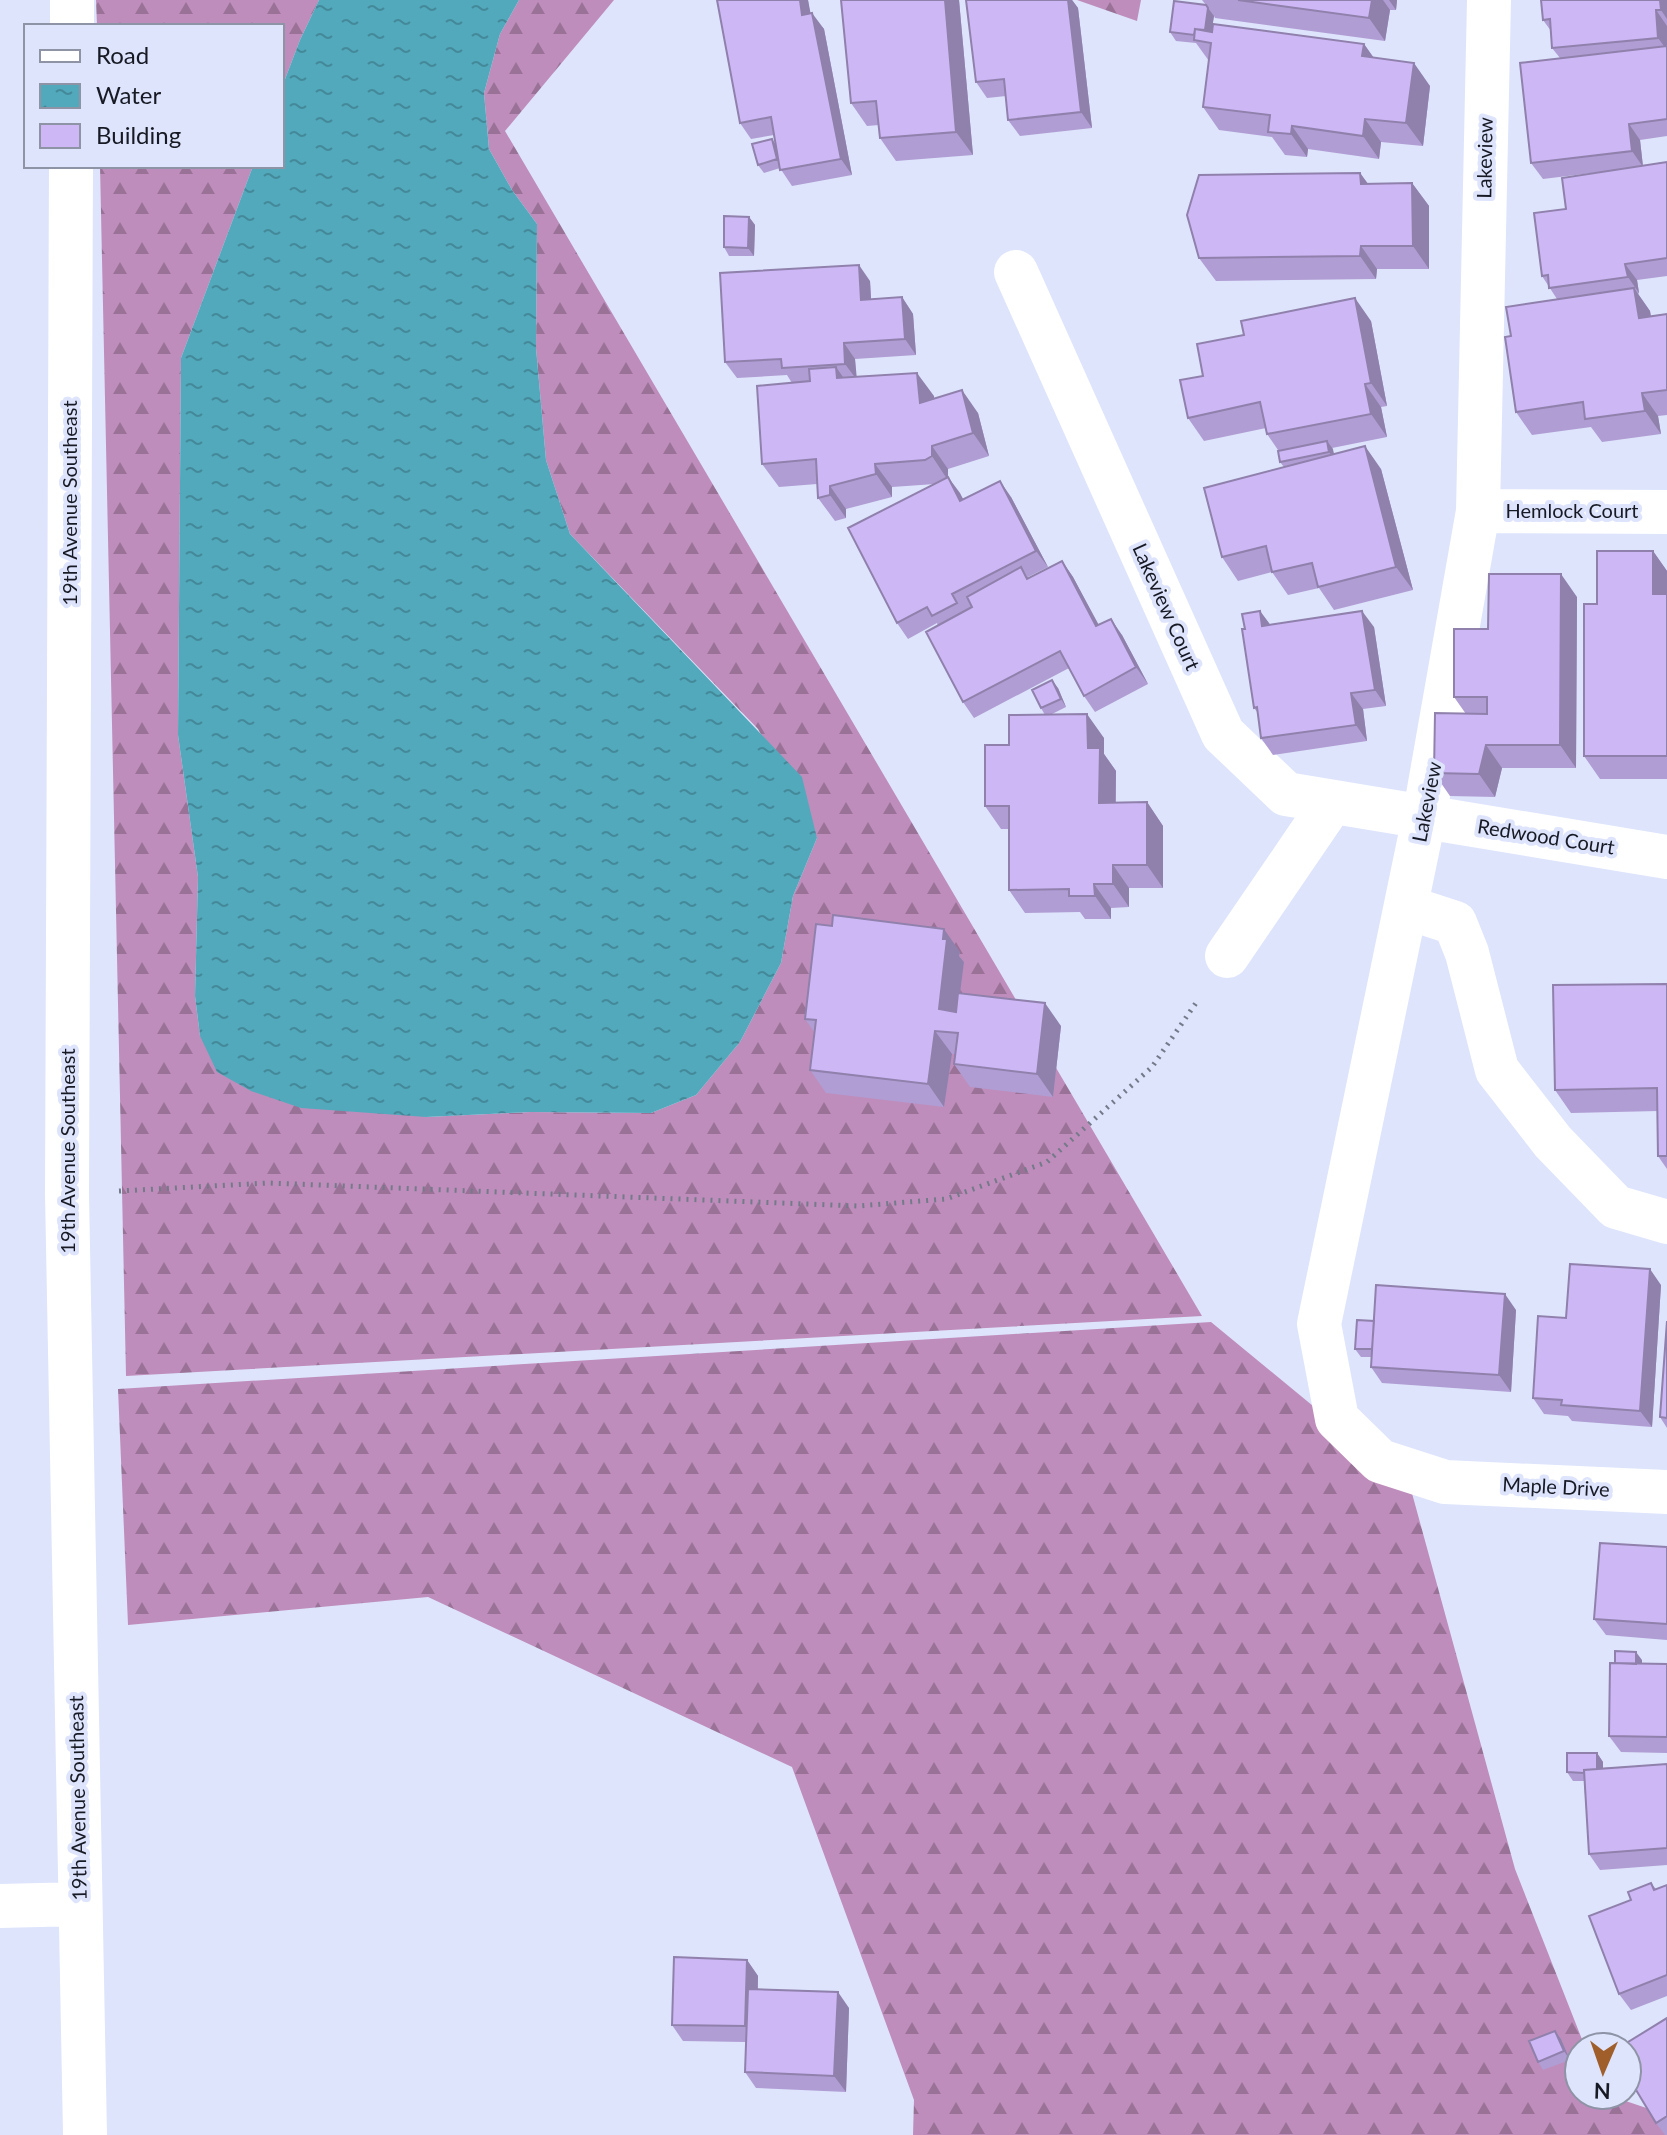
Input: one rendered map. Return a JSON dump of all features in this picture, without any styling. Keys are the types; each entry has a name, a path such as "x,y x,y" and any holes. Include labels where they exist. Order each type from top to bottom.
{"street":[{"path":"72,0 72,24"},
{"name":"Lakeview","path":"1445,1482 1380,1461 1337,1419 1319,1324 1424,818 1478,511 1489,0"},
{"name":"19th Avenue Southeast","path":"71,168 67,1194 85,2135"},
{"name":"Lakeview Court","path":"1016,272 1223,734 1286,794 1424,818"},
{"name":"Hemlock Court","path":"1478,511 1667,512"},
{"path":"1227,956 1332,802"},
{"name":"Redwood Court","path":"1424,818 1667,857"},
{"path":"1406,907 1455,923 1467,953 1497,1070 1553,1142 1616,1207 1667,1222"},
{"name":"Maple Drive","path":"1445,1482 1667,1492"},
{"path":"0,1906 80,1904"}],"path":[{"path":"67,1194 268,1183 858,1206 946,1199 1047,1162 1152,1067 1227,956"}],"green space":[{"path":"96,0 319,0 284,82 284,24 97,24"},
{"path":"519,0 614,0 505,131 1202,1316 126,1376 100,168 252,168 181,358 178,735 198,877 195,996 200,1036 426,1117 531,1112 651,1113 696,1095 740,1042 781,963 793,896 817,838 758,729 570,534 546,460 536,348 537,224 512,190 489,149 484,93 500,34"},
{"path":"1077,0 1141,0 1137,21"},
{"path":"1211,1322 1410,1486 1515,1869 1579,2031 1563,2031 1563,2111 1643,2111 1643,2107 1667,2115 1667,2135 913,2135 914,2100 792,1767 428,1597 128,1625 118,1389"}],"water":[{"path":"319,0 519,0 500,34 484,93 489,149 512,190 537,224 536,348 546,460 570,534 802,777 817,838 793,896 781,963 740,1042 696,1095 651,1113 531,1112 426,1117 301,1108 251,1091 217,1072 200,1036 195,996 198,877 178,735 181,358 252,168 284,168 284,82"}],"building":[{"path":"717,0 800,0 802,15 812,13 841,159 780,170 771,117 740,123"},
{"path":"841,0 945,0 956,132 880,138 876,101 851,103"},
{"path":"966,0 1068,0 1081,112 1008,120 1004,79 976,82"},
{"path":"1238,0 1372,0 1369,18"},
{"path":"1541,0 1660,0 1661,10 1656,10 1658,38 1552,48 1550,19 1543,20"},
{"path":"1174,1 1206,5 1205,30 1195,29 1194,35 1170,32"},
{"path":"1213,24 1364,44 1362,56 1414,63 1406,123 1365,119 1363,136 1292,126 1291,134 1268,132 1270,115 1203,107 1211,43 1194,40 1195,29 1212,32"},
{"path":"1667,46 1667,119 1629,124 1632,151 1531,163 1520,63"},
{"path":"772,139 777,159 758,165 752,144"},
{"path":"1667,162 1667,258 1625,264 1628,277 1549,288 1548,275 1542,276 1534,213 1566,209 1562,178"},
{"path":"1360,173 1361,184 1412,183 1413,246 1361,246 1360,256 1199,258 1187,215 1199,175"},
{"path":"724,216 749,217 748,248 724,247"},
{"path":"859,265 861,300 902,297 905,339 844,343 845,364 782,368 781,359 725,362 720,273"},
{"path":"1634,288 1639,318 1667,314 1667,390 1642,393 1645,411 1585,419 1583,402 1516,412 1505,337 1511,336 1506,307"},
{"path":"1355,298 1371,383 1365,384 1371,414 1267,434 1260,402 1188,418 1180,380 1203,376 1197,344 1244,335 1241,321"},
{"path":"836,367 837,378 917,373 920,403 962,390 973,433 932,446 932,456 925,460 875,464 876,474 830,486 830,495 818,498 816,459 762,464 757,386 810,381 809,369"},
{"path":"1327,441 1329,452 1280,462 1278,451"},
{"path":"1365,446 1396,567 1318,587 1312,563 1272,572 1266,546 1222,557 1204,488"},
{"path":"948,477 960,501 1000,481 1036,551 952,594 957,603 932,616 927,607 897,623 848,528"},
{"path":"1597,551 1653,551 1653,594 1667,594 1667,756 1584,756 1584,604 1597,604"},
{"path":"1062,561 1096,626 1111,619 1136,667 1084,696 1060,651 963,702 926,632 972,607 967,597 1021,567 1027,579"},
{"path":"1489,574 1561,574 1560,745 1486,745 1479,774 1434,773 1435,713 1487,714 1487,697 1454,697 1454,629 1488,629"},
{"path":"1260,611 1262,626 1362,611 1375,690 1351,693 1356,725 1261,738 1242,629 1245,629 1242,614"},
{"path":"1052,680 1061,699 1041,708 1032,690"},
{"path":"1087,714 1088,748 1100,748 1099,803 1147,802 1147,865 1113,865 1113,884 1094,884 1095,896 1069,896 1069,889 1009,890 1009,806 985,806 985,745 1009,745 1009,715"},
{"path":"833,915 944,929 943,939 947,939 939,1009 956,1012 958,993 1045,1003 1037,1074 954,1064 958,1033 935,1031 928,1084 810,1070 816,1020 805,1019 816,924 832,926"},
{"path":"1667,984 1667,1156 1658,1156 1657,1088 1555,1090 1553,985"},
{"path":"1570,1264 1650,1269 1640,1411 1561,1405 1562,1400 1533,1398 1538,1316 1566,1318"},
{"path":"1376,1285 1505,1294 1499,1375 1371,1367"},
{"path":"1357,1320 1374,1321 1372,1349 1355,1349"},
{"path":"1667,1321 1667,1418 1660,1417"},
{"path":"1600,1543 1667,1547 1667,1624 1594,1619"},
{"path":"1615,1651 1636,1652 1636,1664 1615,1663"},
{"path":"1610,1663 1667,1664 1667,1737 1609,1736"},
{"path":"1567,1753 1597,1753 1597,1769 1584,1770 1584,1773 1567,1772"},
{"path":"1667,1764 1667,1848 1589,1854 1584,1770"},
{"path":"1651,1883 1654,1890 1667,1885 1667,1975 1619,1994 1589,1916 1631,1900 1628,1892"},
{"path":"674,1957 747,1960 745,2026 672,2025"},
{"path":"748,1989 838,1992 834,2076 745,2072"},
{"path":"1667,2018 1667,2116 1656,2123 1643,2101 1643,2033"},
{"path":"1555,2031 1563,2051 1538,2062 1529,2041"}]}
